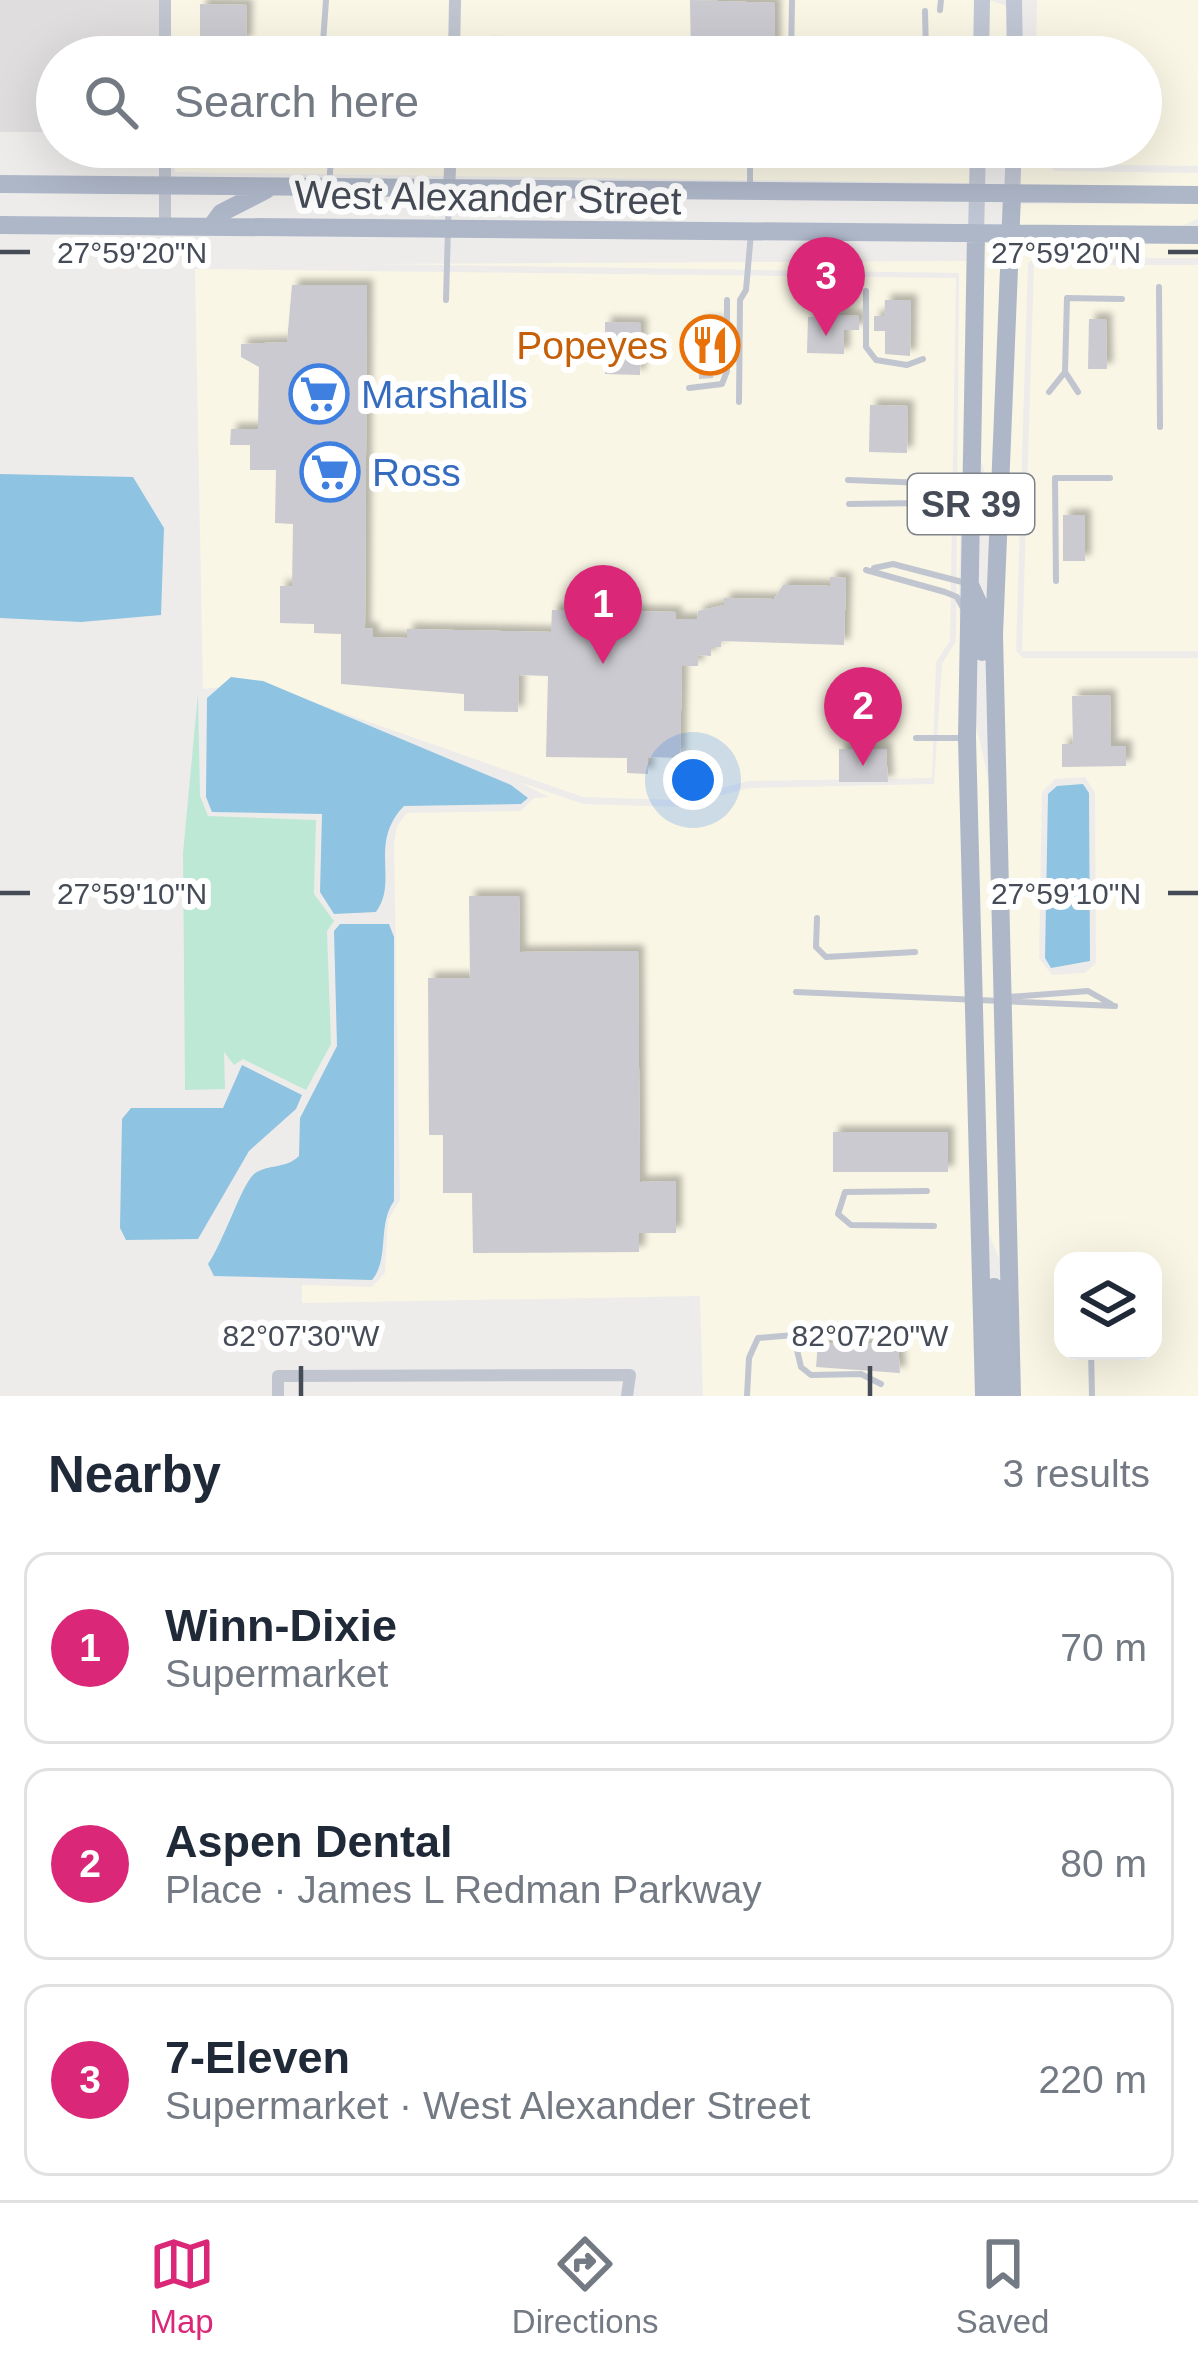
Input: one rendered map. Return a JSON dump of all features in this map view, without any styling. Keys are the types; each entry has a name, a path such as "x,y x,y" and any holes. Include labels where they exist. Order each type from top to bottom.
{"main road":[{"path":"981,36 982,0"},
{"path":"1013,1 1014,36"},
{"path":"976,236 977,168"},
{"path":"1012,196 1013,168"},
{"name":"West Alexander Street","path":"0,184 1198,195"},
{"path":"211,227 221,213 270,188"},
{"path":"750,193 751,233"},
{"name":"SR 39","path":"1012,196 997,592 1012,1396"},
{"path":"1126,234 1198,223"},
{"name":"West Alexander Street","path":"0,225 1126,234"},
{"path":"1126,234 1198,235"},
{"name":"SR 39","path":"976,236 967,738 984,1396"},
{"path":"971,455 982,489 982,571 997,592"},
{"path":"969,584 982,611 983,724 997,781"},
{"path":"980,1231 993,1262 1000,1396"}],"street":[{"path":"165,0 165,36"},
{"path":"454,36 455,0"},
{"path":"165,168 165,227"},
{"path":"449,190 450,168"},
{"path":"278,1396 278,1376 630,1375 627,1396"}],"lane":[{"path":"323,36 326,0"},
{"path":"791,36 792,0"},
{"path":"926,11 926,36"},
{"path":"329,188 330,168"},
{"path":"750,168 750,193"},
{"path":"446,299 449,190"},
{"path":"739,401 740,300 746,290 751,233"},
{"path":"1159,287 1160,428"},
{"path":"866,291 866,347 876,360 907,365 923,359"},
{"path":"1078,392 1066,372 1067,298 1122,298"},
{"path":"689,388 715,389 722,384 727,371 727,300"},
{"path":"1049,392 1066,372"},
{"path":"1056,581 1055,478 1110,478"},
{"path":"848,480 926,483"},
{"path":"849,504 925,502"},
{"path":"968,618 953,595 903,576 866,570 893,564 969,584"},
{"path":"916,738 967,738"},
{"path":"817,918 816,946 826,957 907,957 915,952"},
{"path":"796,992 973,996 1045,1006 1115,1006 1088,991 1001,998"},
{"path":"927,1191 845,1192 839,1197 838,1214 851,1225 934,1226"},
{"path":"747,1396 749,1358 758,1338 805,1334 797,1350 811,1375 862,1374 881,1384"},
{"path":"1090,1360 1091,1396"}],"shaded area":[{"path":"0,0 159,0 159,36 36,36 36,132 0,132"},
{"path":"170,0 975,0 974,36 171,36"},
{"path":"989,0 1007,6 1008,36 988,36"},
{"path":"1037,0 1198,0 1198,166 1162,166 1162,36 1036,36"},
{"path":"175,168 970,168 970,183 175,172"},
{"path":"1020,168 1198,173 1198,187 1019,188"},
{"path":"1198,203 1198,219 1179,227 1018,228 1019,204"},
{"path":"983,243 1003,244 989,562 989,487 979,454"},
{"path":"1198,243 1198,258 1034,258 1028,263 1016,651 1023,658 1198,658 1198,1396 1019,1396 1002,635 1017,244","holes":["1085,777 1095,793 1096,963 1085,973 1052,975 1039,958 1042,792 1055,779"]},
{"path":"968,261 959,585 976,1396 703,1396 700,1296 302,1303 302,1285 372,1287 385,1273 388,1220 400,1200 394,843 397,826 407,813 521,811 534,798 549,797 519,782 583,804 678,807 749,788 934,784 942,664 956,641 959,273 372,264"},
{"path":"1034,265 1198,265 1198,651 1022,651"},
{"path":"195,269 956,278 950,641 936,662 932,778 748,781 678,800 583,797 258,683 203,689"},
{"path":"975,636 976,725 989,782 1005,1390 1000,1261 987,1229 974,737"}],"green space":[{"path":"198,693 200,796 208,816 316,820 314,894 334,921 327,931 331,1044 306,1090 243,1059 234,1065 224,1052 225,1089 185,1090 183,853"}],"water":[{"path":"0,474 133,477 164,528 161,615 81,622 0,618"},
{"path":"231,677 263,681 511,785 528,798 521,804 404,806 388,834 385,888 376,912 334,914 320,892 322,814 212,812 206,797 207,698"},
{"path":"1083,784 1089,793 1090,961 1051,968 1045,958 1048,794 1057,786"},
{"path":"340,924 389,924 394,937 394,1201 377,1271 372,1280 214,1276 208,1264 249,1180 259,1171 299,1156 300,1118 337,1046 334,931"},
{"path":"242,1065 302,1095 296,1109 249,1151 198,1239 126,1240 120,1228 122,1119 131,1108 223,1108"}],"building":[{"path":"690,0 775,3 775,36 691,36"},
{"path":"200,4 247,5 246,36 200,36"},
{"path":"292,285 367,285 365,628 373,629 373,637 407,638 407,629 551,632 552,610 676,612 676,619 697,619 698,611 724,605 724,598 774,599 783,585 830,586 830,577 846,578 844,645 721,641 721,647 711,647 711,656 698,655 698,666 682,666 680,758 648,757 648,774 627,773 627,758 546,757 548,676 519,675 518,712 464,711 464,694 341,684 341,634 314,633 314,624 280,623 280,586 292,586 293,524 275,523 276,470 250,470 250,445 230,445 231,429 258,429 259,367 241,357 241,344 287,342"},
{"path":"885,300 911,300 910,356 885,354 885,331 874,331 874,316 884,316"},
{"path":"859,316 859,330 844,330 844,354 807,353 808,317"},
{"path":"1089,319 1106,319 1107,369 1088,369"},
{"path":"605,322 641,323 640,375 605,374"},
{"name":"Popeyes","path":"700,322 719,322 719,369 713,369 713,378 699,379"},
{"path":"870,405 908,406 907,453 869,452"},
{"path":"1063,515 1085,515 1085,561 1063,561"},
{"path":"1110,695 1111,746 1126,746 1126,766 1062,767 1062,744 1073,744 1072,696"},
{"path":"839,749 886,749 888,782 839,782"},
{"path":"469,896 519,896 520,952 638,951 640,1182 676,1181 676,1233 639,1233 639,1252 473,1253 472,1193 443,1193 443,1135 429,1135 428,978 470,978"},
{"path":"833,1132 948,1132 948,1172 833,1172"},
{"path":"898,1343 900,1373 816,1367 818,1344"}],"place":[{"name":"7-Eleven","path":"826,336"},
{"name":"Popeyes","path":"710,345"},
{"name":"Marshalls","path":"319,394"},
{"name":"Ross","path":"330,472"},
{"name":"Winn-Dixie","path":"603,664"},
{"name":"Aspen Dental","path":"863,766"}]}
